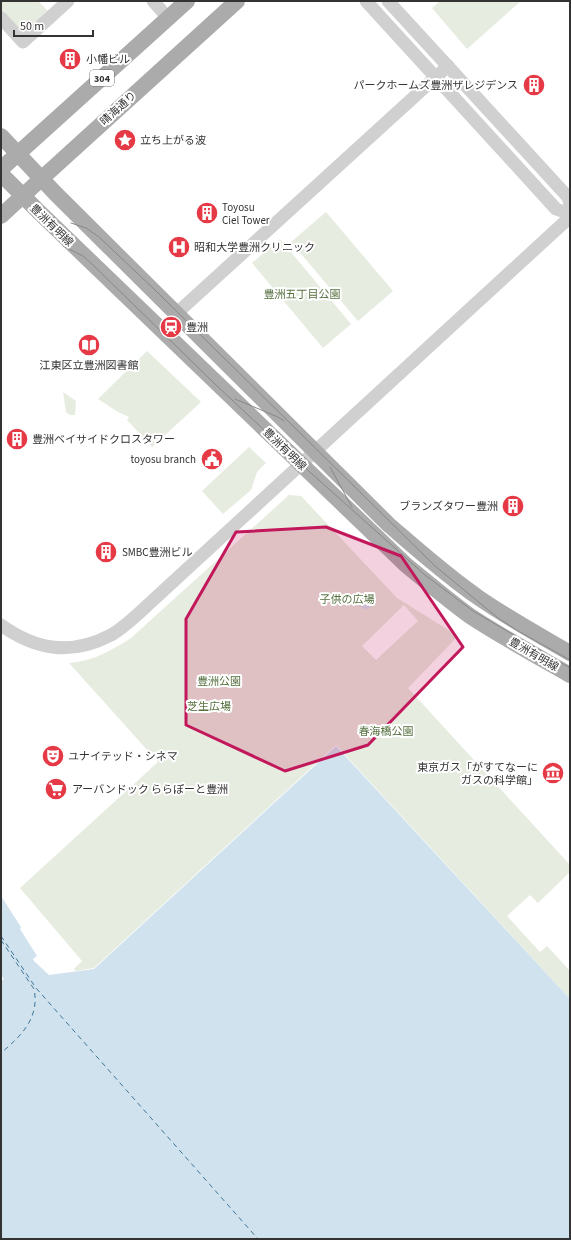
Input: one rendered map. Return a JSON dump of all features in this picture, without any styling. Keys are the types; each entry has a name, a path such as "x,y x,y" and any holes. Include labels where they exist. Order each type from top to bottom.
{"main road":[{"name":"304","path":"1,169 186,1"},
{"name":"晴海通り","path":"1,216 237,1"},
{"name":"豊洲有明線","path":"1,136 40,179 177,313 389,525 444,572 480,599 507,617 570,653"},
{"name":"豊洲有明線","path":"1,174 22,196 406,565 469,615 498,634 570,675"}],"street":[{"path":"1,18 23,42 68,1"},
{"path":"152,1 168,18"},
{"path":"366,1 556,209 570,214"},
{"path":"388,1 568,197 570,204"},
{"path":"177,313 448,66"},
{"path":"1,625 15,635 40,646 61,648 88,644 111,635 151,602 570,218"}],"highlighted area":[{"path":"326,527 401,556 463,647 368,745 285,771 186,725 186,619 236,532"}],"green space":[{"path":"1,1 38,1 49,12 26,33 22,33 1,11"},
{"path":"440,1 521,1 467,49 432,8"},
{"path":"326,212 393,291 358,321 291,242"},
{"name":"豊洲五丁目公園","path":"280,239 351,324 323,348 252,263"},
{"path":"147,351 201,402 152,447 127,420 129,417 98,399"},
{"path":"63,392 76,401 75,415 70,415 66,412"},
{"path":"249,447 266,463 257,472 251,490 223,514 202,491"},
{"path":"289,495 301,496 397,598 458,636 408,688 570,865 570,872 538,903 530,895 507,916 540,952 547,946 570,971 570,999 336,745 94,968 76,971 74,969 82,961 20,888 158,762 69,663 102,655 131,638","holes":["404,605 418,621 376,660 362,646"]}],"water":[{"path":"363,595 369,595 373,599 373,605 369,609 363,609 359,605 359,599"},
{"path":"336,746 570,999 570,1239 1,1239 1,981 4,979 1,975 1,896 21,927 20,929 37,956 33,959 34,961 49,975 94,969"}],"ferry route":[{"path":"1,936 36,988 258,1239"},
{"path":"1,940 34,989 35,999 34,1009 27,1026 22,1033 1,1053"}],"tram line":[{"path":"71,223 86,228 99,237 155,290 435,566 498,618 570,660"},
{"path":"63,246 83,256 93,265 217,386 292,456 425,575 473,611 570,668"},
{"path":"235,399 284,421"},
{"path":"330,467 352,507"}],"place":[{"name":"小幡ビル","path":"70,59"},
{"name":"パークホームズ豊洲ザレジデンス","path":"534,85"},
{"name":"立ち上がる波","path":"125,140"},
{"name":"Toyosu Ciel Tower","path":"207,213"},
{"name":"昭和大学豊洲クリニック","path":"179,247"},
{"name":"豊洲","path":"171,327"},
{"name":"江東区立豊洲図書館","path":"89,345"},
{"name":"豊洲ベイサイドクロスタワー","path":"17,439"},
{"name":"toyosu branch","path":"212,459"},
{"name":"ブランズタワー豊洲","path":"513,506"},
{"name":"SMBC豊洲ビル","path":"106,552"},
{"name":"ユナイテッド・シネマ","path":"53,756"},
{"name":"東京ガス「がすてなーに ガスの科学館」","path":"553,773"},
{"name":"アーバンドック ららぽーと豊洲","path":"56,789"}],"park label":[{"name":"子供の広場","path":"347,599"},
{"name":"豊洲公園","path":"219,681"},
{"name":"芝生広場","path":"209,706"},
{"name":"春海橋公園","path":"386,731"}]}
